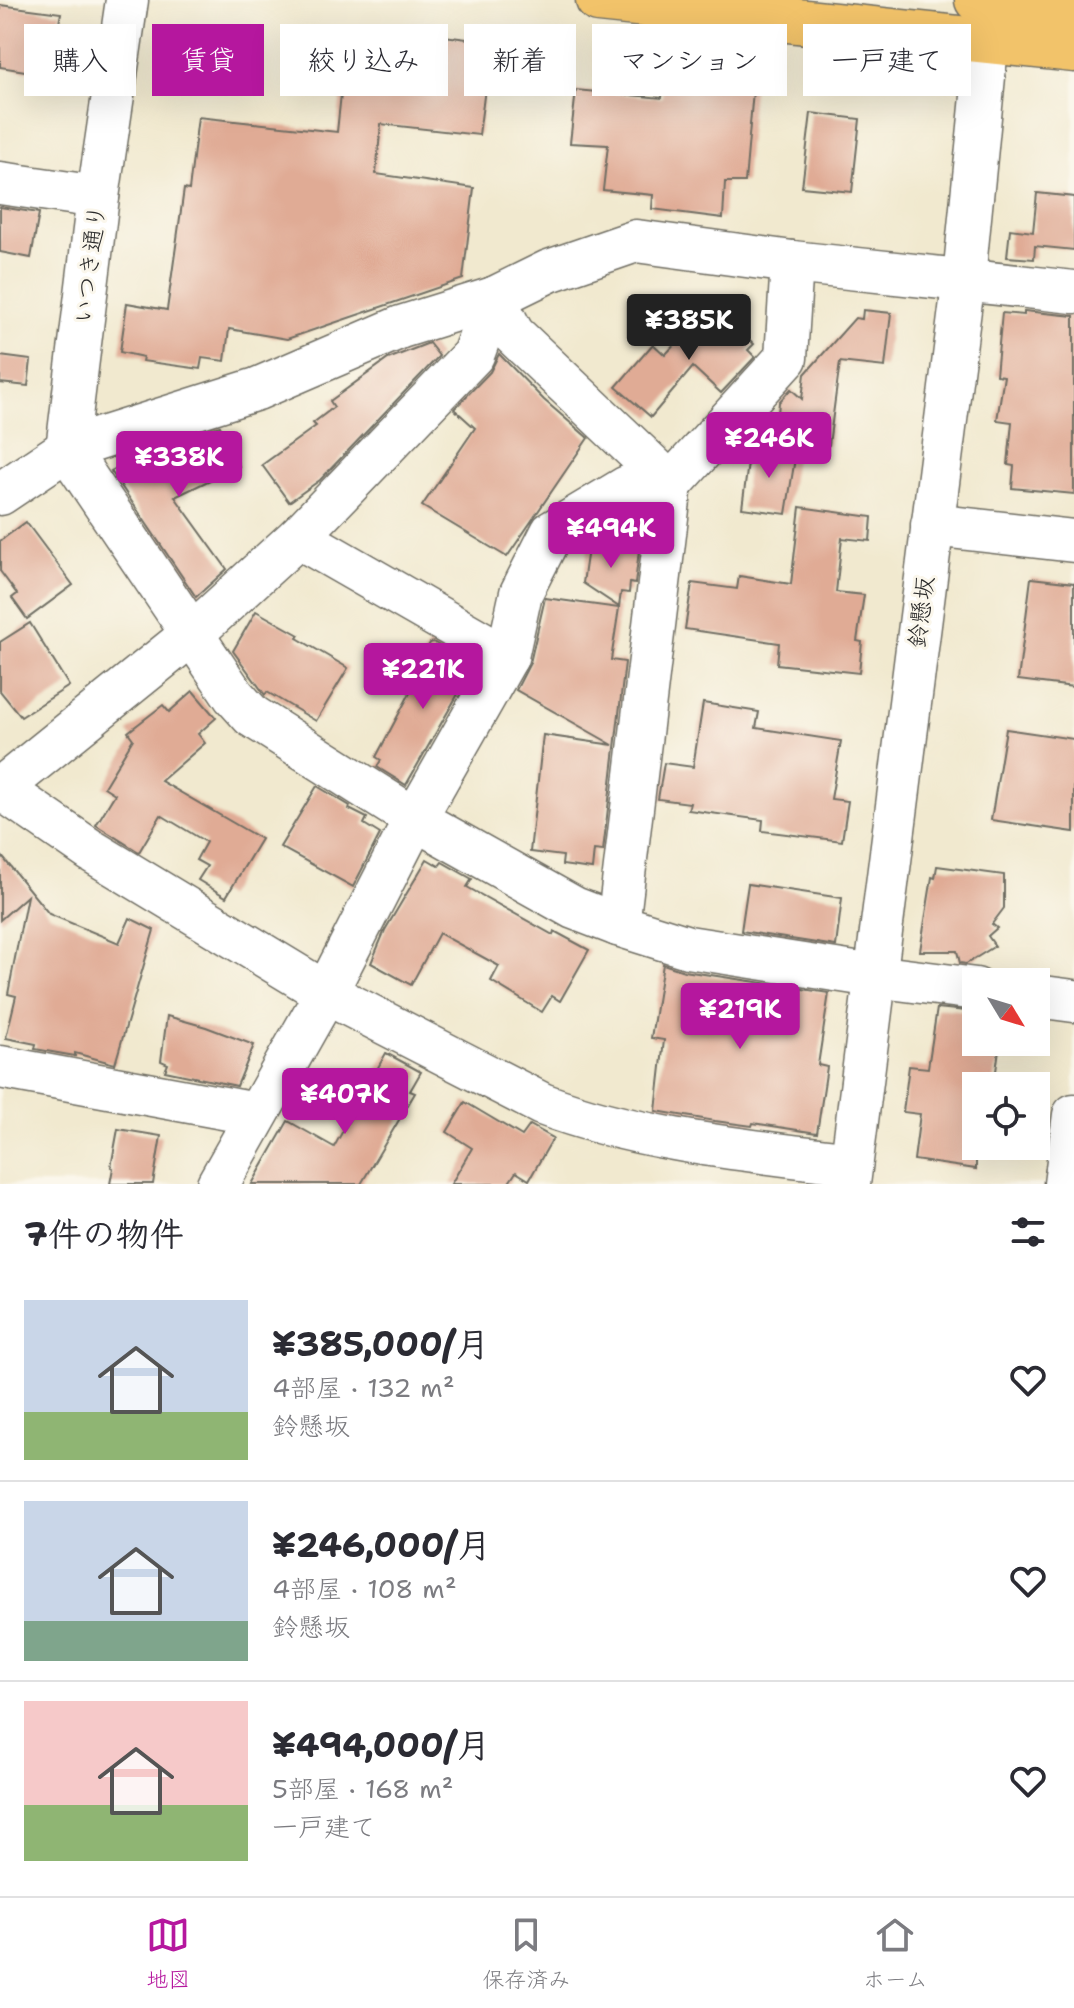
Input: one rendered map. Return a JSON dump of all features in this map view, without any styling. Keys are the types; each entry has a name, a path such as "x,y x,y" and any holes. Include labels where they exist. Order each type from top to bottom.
{"main road":[{"path":"598,0 987,11 1074,9"},
{"path":"987,11 1074,50"}],"street":[{"name":"いつき通り","path":"67,449 98,197 127,0"},
{"name":"鈴懸坂","path":"850,1174 964,278 987,11"},
{"path":"0,183 98,197"},
{"path":"0,494 67,449 257,389 401,327 494,298 549,271 636,241 792,262 1074,292"},
{"path":"618,925 671,484 786,358 792,262"},
{"path":"494,298 513,334 671,484"},
{"path":"494,298 473,355 298,537 192,634 0,788 90,850 326,993 542,1104 579,1118 666,1139 850,1174"},
{"path":"67,449 234,696 252,716 415,819 574,908 688,947 962,987"},
{"path":"218,1184 326,993 415,819 507,657 521,593 552,532 627,487 671,484"},
{"path":"932,525 1074,541"},
{"path":"298,537 507,657"},
{"path":"1050,998 1074,1001"},
{"path":"0,1067 256,1114"},
{"path":"1065,1184 1074,1115"}],"building":[{"path":"0,5 61,13 59,24 24,24 24,71 0,67"},
{"path":"448,37 464,39 464,96 484,96 479,135 381,124 376,174 474,188 463,279 287,339 229,329 225,361 202,358 200,369 142,361 143,357 120,352 127,303 167,310 184,189 189,190 198,117 337,132 341,96 448,96"},
{"path":"576,90 592,91 592,96 753,96 745,182 725,182 723,218 652,209 653,195 603,190 608,145 570,143"},
{"path":"811,113 860,119 852,192 802,187"},
{"path":"1037,193 1074,197 1074,250 1035,246 1034,259 1007,257 1010,229 1033,232"},
{"path":"0,207 39,213 31,258 0,252"},
{"path":"712,305 754,344 748,350 755,357 721,393 693,367 651,417 616,387 653,344 665,355"},
{"path":"863,310 891,313 885,367 840,362 829,445 776,438 779,402 791,389 802,399 805,374 855,318 862,319"},
{"path":"1024,311 1074,316 1074,494 1012,488 1014,466 1008,465 1012,422 997,420 1004,376 996,375 1002,313 1024,315"},
{"path":"429,343 439,356 320,480 289,502 262,465 316,426 313,423 334,407 330,401 388,359"},
{"path":"499,354 544,400 588,438 507,557 422,506 475,428 454,409 490,372"},
{"path":"0,356 31,360 28,386 0,383"},
{"path":"220,426 239,466 175,497 227,569 196,597 111,471 176,440"},
{"path":"750,448 796,452 786,514 742,508"},
{"path":"800,507 872,517 870,541 842,538 836,592 864,595 857,641 862,642 859,673 777,664 779,643 685,629 692,583 737,589 739,576 791,584"},
{"path":"26,522 73,585 27,619 12,598 17,594 0,571 0,541"},
{"path":"589,542 639,550 635,584 630,583 629,593 621,592 619,607 583,583"},
{"path":"1031,578 1074,583 1074,687 1018,680"},
{"path":"545,598 619,608 611,660 625,662 603,851 594,850 592,869 562,865 563,856 530,852 543,735 613,745 516,690 530,663"},
{"path":"256,611 348,668 316,721 267,692 265,695 233,651"},
{"path":"30,623 69,686 21,717 0,691 0,642"},
{"path":"433,642 474,666 406,785 377,767 381,760 376,757 410,693 404,689"},
{"path":"193,691 216,718 198,734 205,743 161,781 261,839 226,897 198,880 207,866 196,860 206,842 161,815 139,852 96,825 115,794 104,787 133,739 128,732 163,705 169,712"},
{"path":"703,703 759,712 756,728 841,741 831,799 848,801 842,841 762,831 763,820 688,810 690,803 658,799 664,763 693,767"},
{"path":"1006,729 1074,739 1074,832 991,820"},
{"path":"317,786 367,818 364,824 380,834 353,887 280,847"},
{"path":"0,854 49,914 119,943 130,918 154,930 115,1064 75,1053 75,1056 35,1049 36,1044 6,1038 16,996 8,994 27,896 0,920"},
{"path":"427,859 439,866 442,862 472,879 467,887 553,935 554,931 589,950 560,1001 552,996 542,1012 491,981 499,966 439,933 411,985 371,963 385,930"},
{"path":"937,866 1004,875 1004,908 992,924 997,928 988,936 995,946 966,964 960,963 957,951 920,951 932,877 935,878"},
{"path":"748,884 842,898 836,946 741,931"},
{"path":"663,964 684,971 829,993 818,1065 827,1067 817,1133 656,1111 664,1040 651,1038"},
{"path":"937,1008 962,1011 962,1056 998,1056 996,1072 962,1072 962,1160 976,1160 976,1169 914,1160 920,1114 903,1112 909,1066 928,1068"},
{"path":"167,1016 254,1045 237,1086 165,1071 168,1064 161,1061"},
{"path":"386,1053 421,1072 410,1091 415,1093 361,1184 252,1184 288,1121 334,1147"},
{"path":"465,1102 522,1136 530,1125 553,1138 529,1180 516,1172 508,1184 451,1184 472,1148 447,1132"},
{"path":"118,1129 161,1136 153,1184 110,1184"}]}
